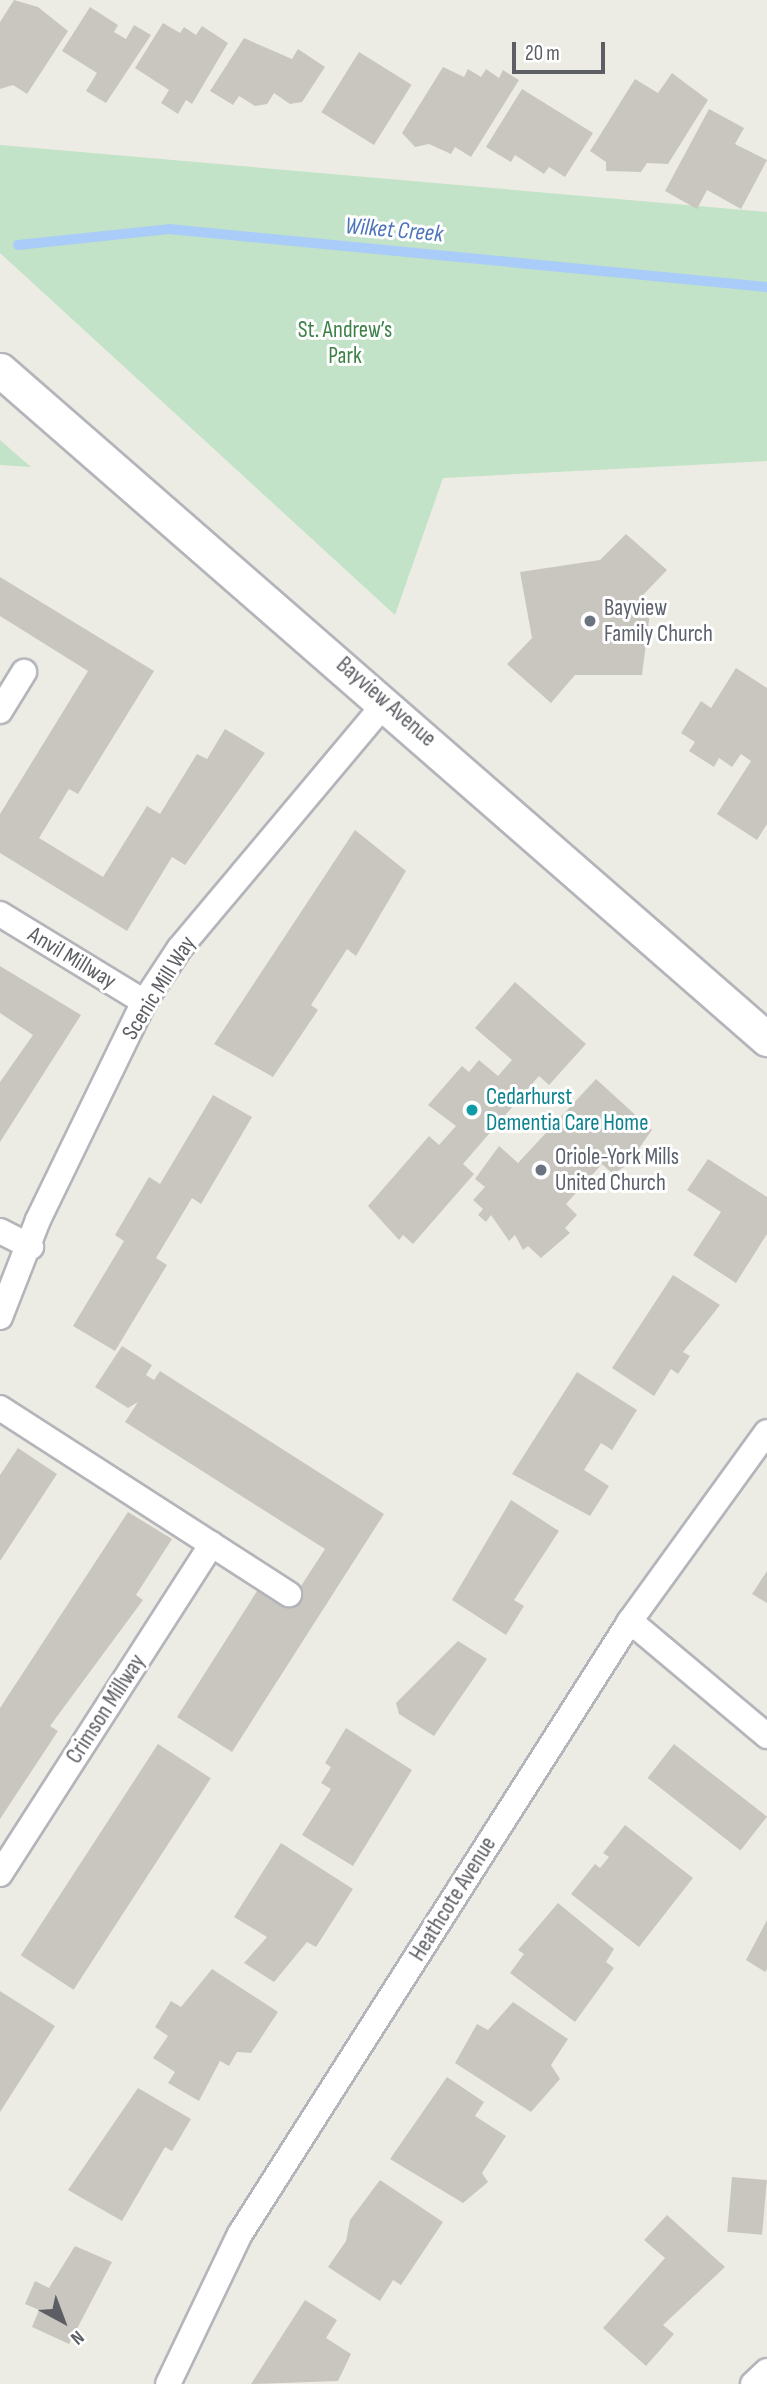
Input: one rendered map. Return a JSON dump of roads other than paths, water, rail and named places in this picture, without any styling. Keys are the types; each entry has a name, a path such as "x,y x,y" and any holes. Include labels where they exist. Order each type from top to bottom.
{"main road":[{"name":"Bayview Avenue","path":"0,370 386,702 767,1039"}],"street":[{"path":"0,711 24,672"},
{"name":"Scenic Mill Way","path":"0,1317 31,1247 38,1220 144,1002 179,949 386,702"},
{"name":"Anvil Millway","path":"0,914 144,1002"},
{"path":"0,1231 31,1247"},
{"path":"0,1408 289,1594"},
{"name":"Heathcote Avenue","path":"169,2384 240,2234 630,1621 767,1432"},
{"name":"Crimson Millway","path":"0,1874 212,1544"},
{"path":"630,1621 767,1736"},
{"path":"753,2384 767,2371"}],"waterway":[{"name":"Wilket Creek","path":"18,245 169,229 767,287"}],"place":[{"name":"Bayview Family Church","path":"590,621"},
{"name":"Cedarhurst Dementia Care Home","path":"472,1110"},
{"name":"Oriole-York Mills United Church","path":"541,1170"}],"park label":[{"name":"St. Andrew’s Park","path":"345,343"}]}
